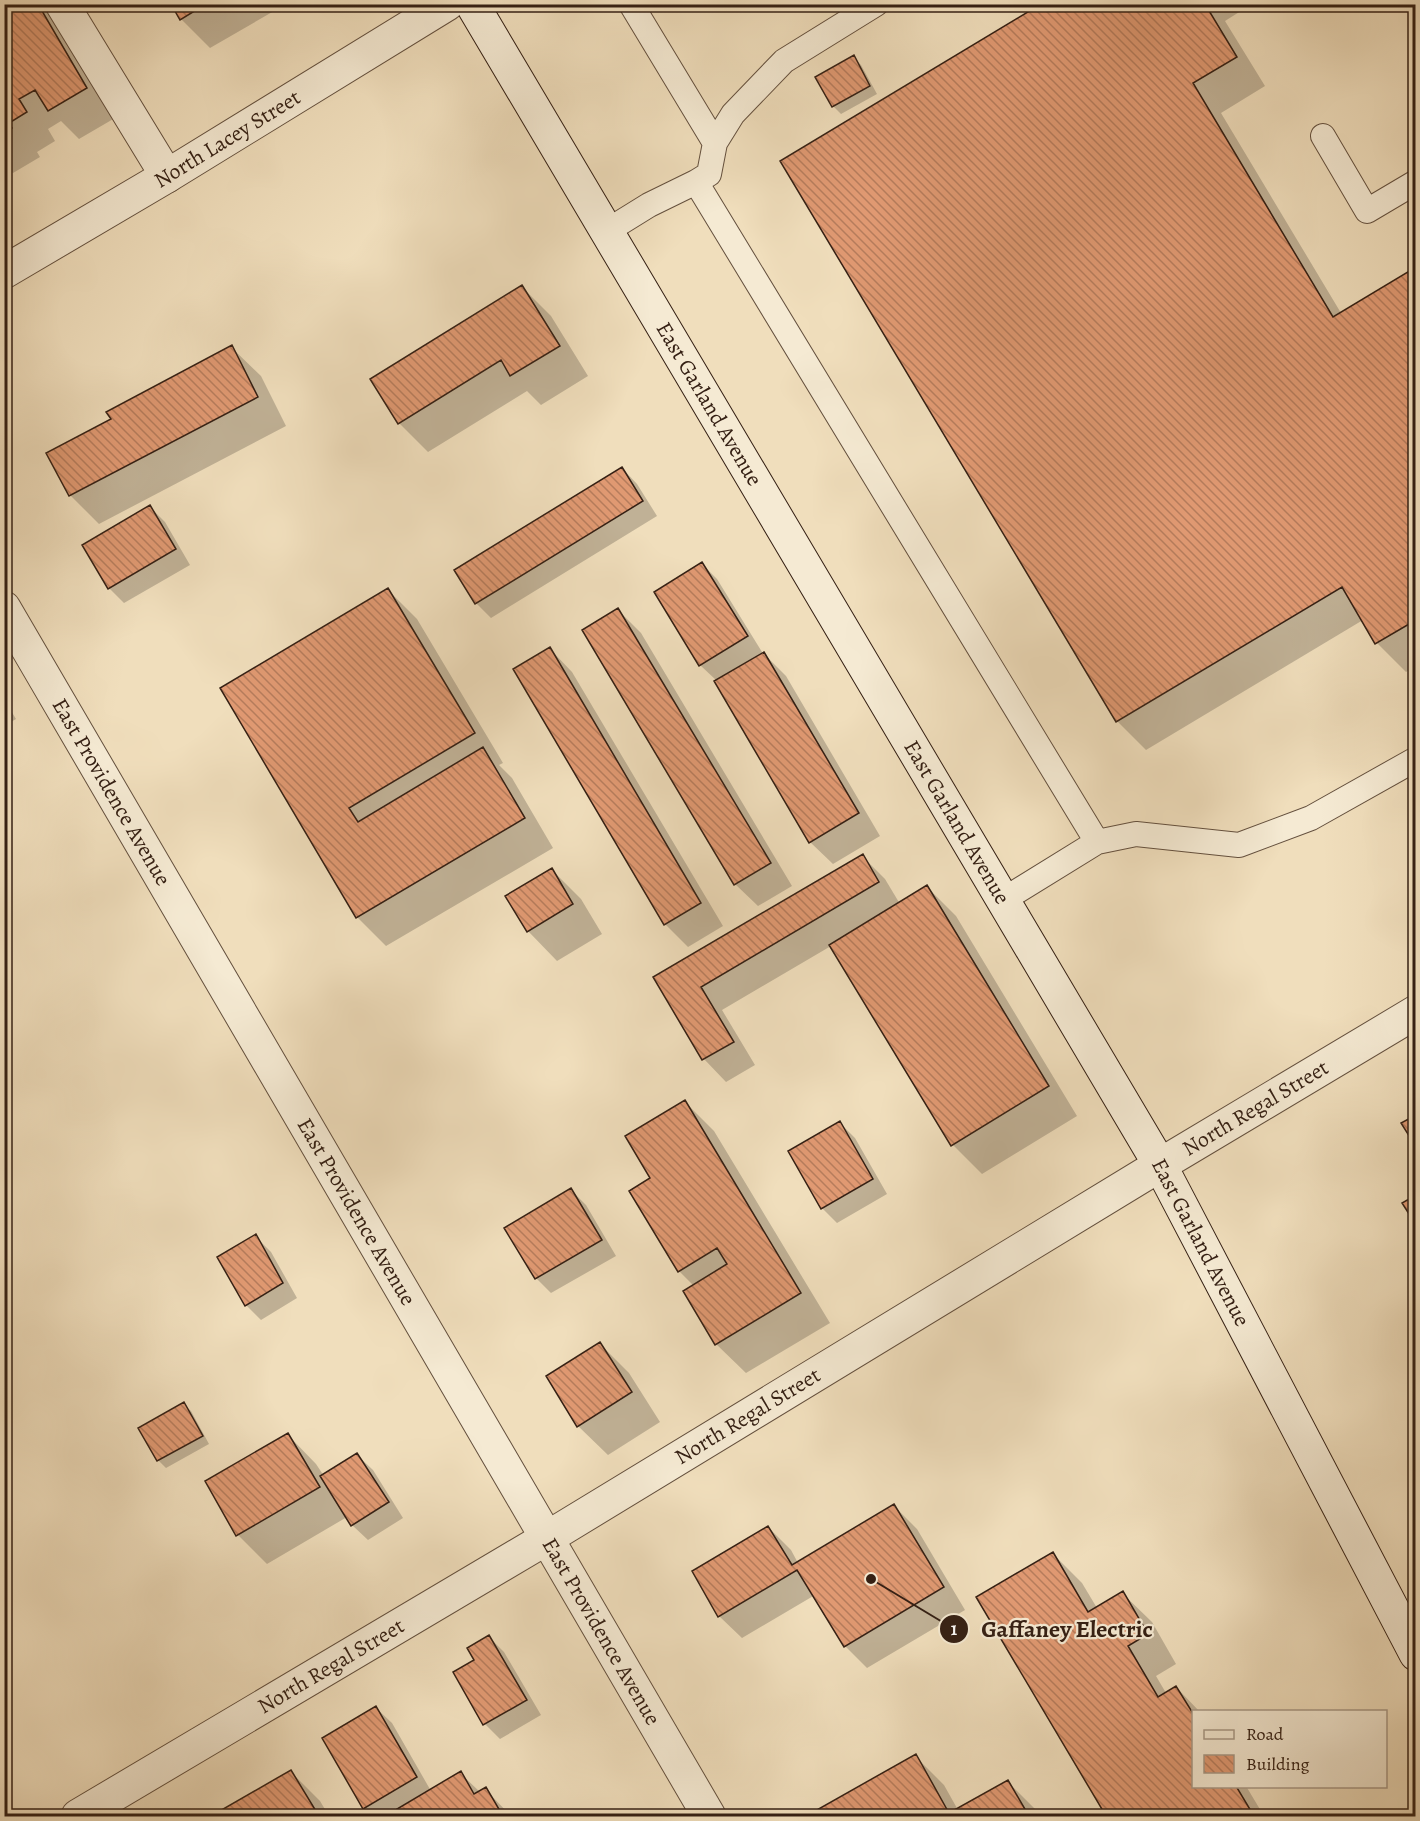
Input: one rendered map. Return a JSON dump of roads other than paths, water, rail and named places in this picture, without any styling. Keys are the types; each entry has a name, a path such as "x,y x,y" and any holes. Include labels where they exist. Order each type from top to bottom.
{"street":[{"path":"62,4 167,176"},
{"name":"North Lacey Street","path":"4,272 167,176 447,4"},
{"name":"East Garland Avenue","path":"472,4 1160,1165 1416,1654"},
{"name":"East Providence Avenue","path":"4,608 709,1816"},
{"name":"North Regal Street","path":"78,1816 547,1538 1416,1012"}],"lane":[{"path":"631,4 715,143"},
{"path":"607,231 709,174 715,143 733,114 784,61 876,4"},
{"path":"1323,136 1367,211 1416,182"},
{"path":"696,182 1097,842"},
{"path":"1003,900 1097,842 1136,834 1239,845 1311,818 1416,759"}],"place":[{"name":"Gaffaney Electric","path":"871,1579"}]}
